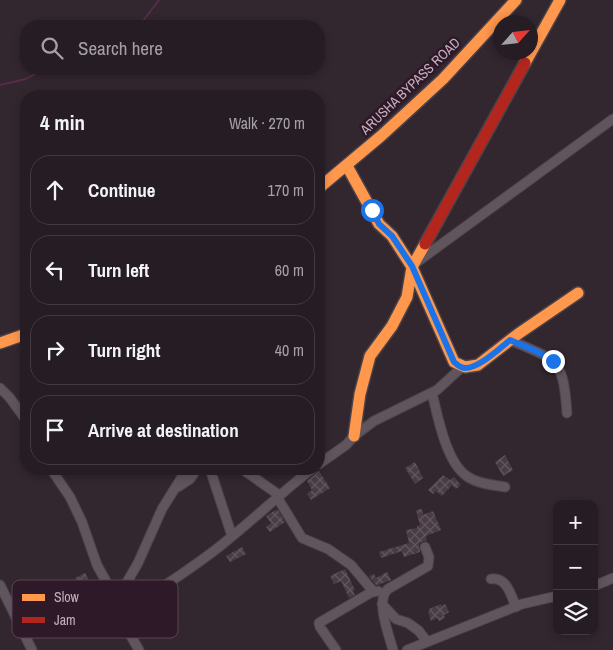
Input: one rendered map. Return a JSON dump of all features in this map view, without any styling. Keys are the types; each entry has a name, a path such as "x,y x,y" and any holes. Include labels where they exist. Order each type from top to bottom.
{"street":[{"name":"ARUSHA BYPASS ROAD","path":"325,183 381,136 443,79 516,0"},
{"path":"354,436 360,394 370,356 392,326 407,297 412,266 560,0"},
{"path":"412,266 613,119"},
{"path":"347,166 379,224 392,236 412,266 454,362 461,368"},
{"path":"325,460 382,416 432,393 461,368 478,365 510,340 578,293"},
{"path":"0,343 20,336"},
{"path":"510,340 546,356 559,368 564,379 567,413"},
{"path":"0,388 20,410"},
{"path":"432,393 449,451 459,468 470,478 506,487"},
{"path":"55,475 70,497 82,522 97,565 105,580"},
{"path":"128,580 138,563 162,509 183,475"},
{"path":"174,490 193,475"},
{"path":"212,475 232,536"},
{"path":"250,475 278,496 302,538 328,549 345,560 360,574 373,591"},
{"path":"174,580 232,536 304,475"},
{"path":"336,650 320,628 319,623 373,591 384,592 428,566 429,557 425,547"},
{"path":"598,584 613,578"},
{"path":"491,579 500,580 505,584 516,607"},
{"path":"0,585 12,609"},
{"path":"384,592 382,604 392,650"},
{"path":"406,650 534,600 553,597"},
{"path":"382,604 396,619 408,623 418,631 427,642"},
{"path":"26,638 32,650"},
{"path":"132,638 139,650"}],"building":[{"path":"505,455 513,470 503,476 495,462"},
{"path":"415,462 423,478 415,484 405,468"},
{"path":"314,475 322,475 330,488 311,500 307,494 312,490 307,481"},
{"path":"443,475 450,480 454,477 461,485 456,489 452,485 442,496 436,491 433,494 428,490"},
{"path":"422,509 423,515 433,511 441,530 426,536 427,541 419,544 420,552 404,557 402,551 381,558 379,552 409,543 406,530 417,528 420,525 416,510"},
{"path":"278,510 285,522 270,532 266,527 271,523 266,516"},
{"path":"242,547 246,554 230,562 226,556"},
{"path":"345,569 355,590 353,591 355,595 349,598 341,581 334,584 330,576"},
{"path":"387,572 391,580 378,585 369,576 374,574 376,578"},
{"path":"85,573 89,580 76,580 75,578"},
{"path":"441,604 442,606 445,604 449,612 444,615 445,618 439,621 437,618 431,621 429,609"}],"waterway":[{"path":"144,20 159,0"},
{"path":"0,85 26,79 33,75"}],"traffic: slow":[{"path":"325,183 381,136 443,79 516,0"},
{"path":"525,63 560,0"},
{"path":"347,166 379,224 392,236 412,267 454,362 465,367 478,365 518,334 578,293"},
{"path":"354,436 360,394 370,356 392,326 407,297 412,267 425,244"},
{"path":"0,343 20,336"}],"traffic: jam":[{"path":"425,244 525,63"}],"route":[{"path":"372,210 379,224 392,236 412,266 454,362 461,368 470,368 478,365 510,340 538,352 553,361"}]}
